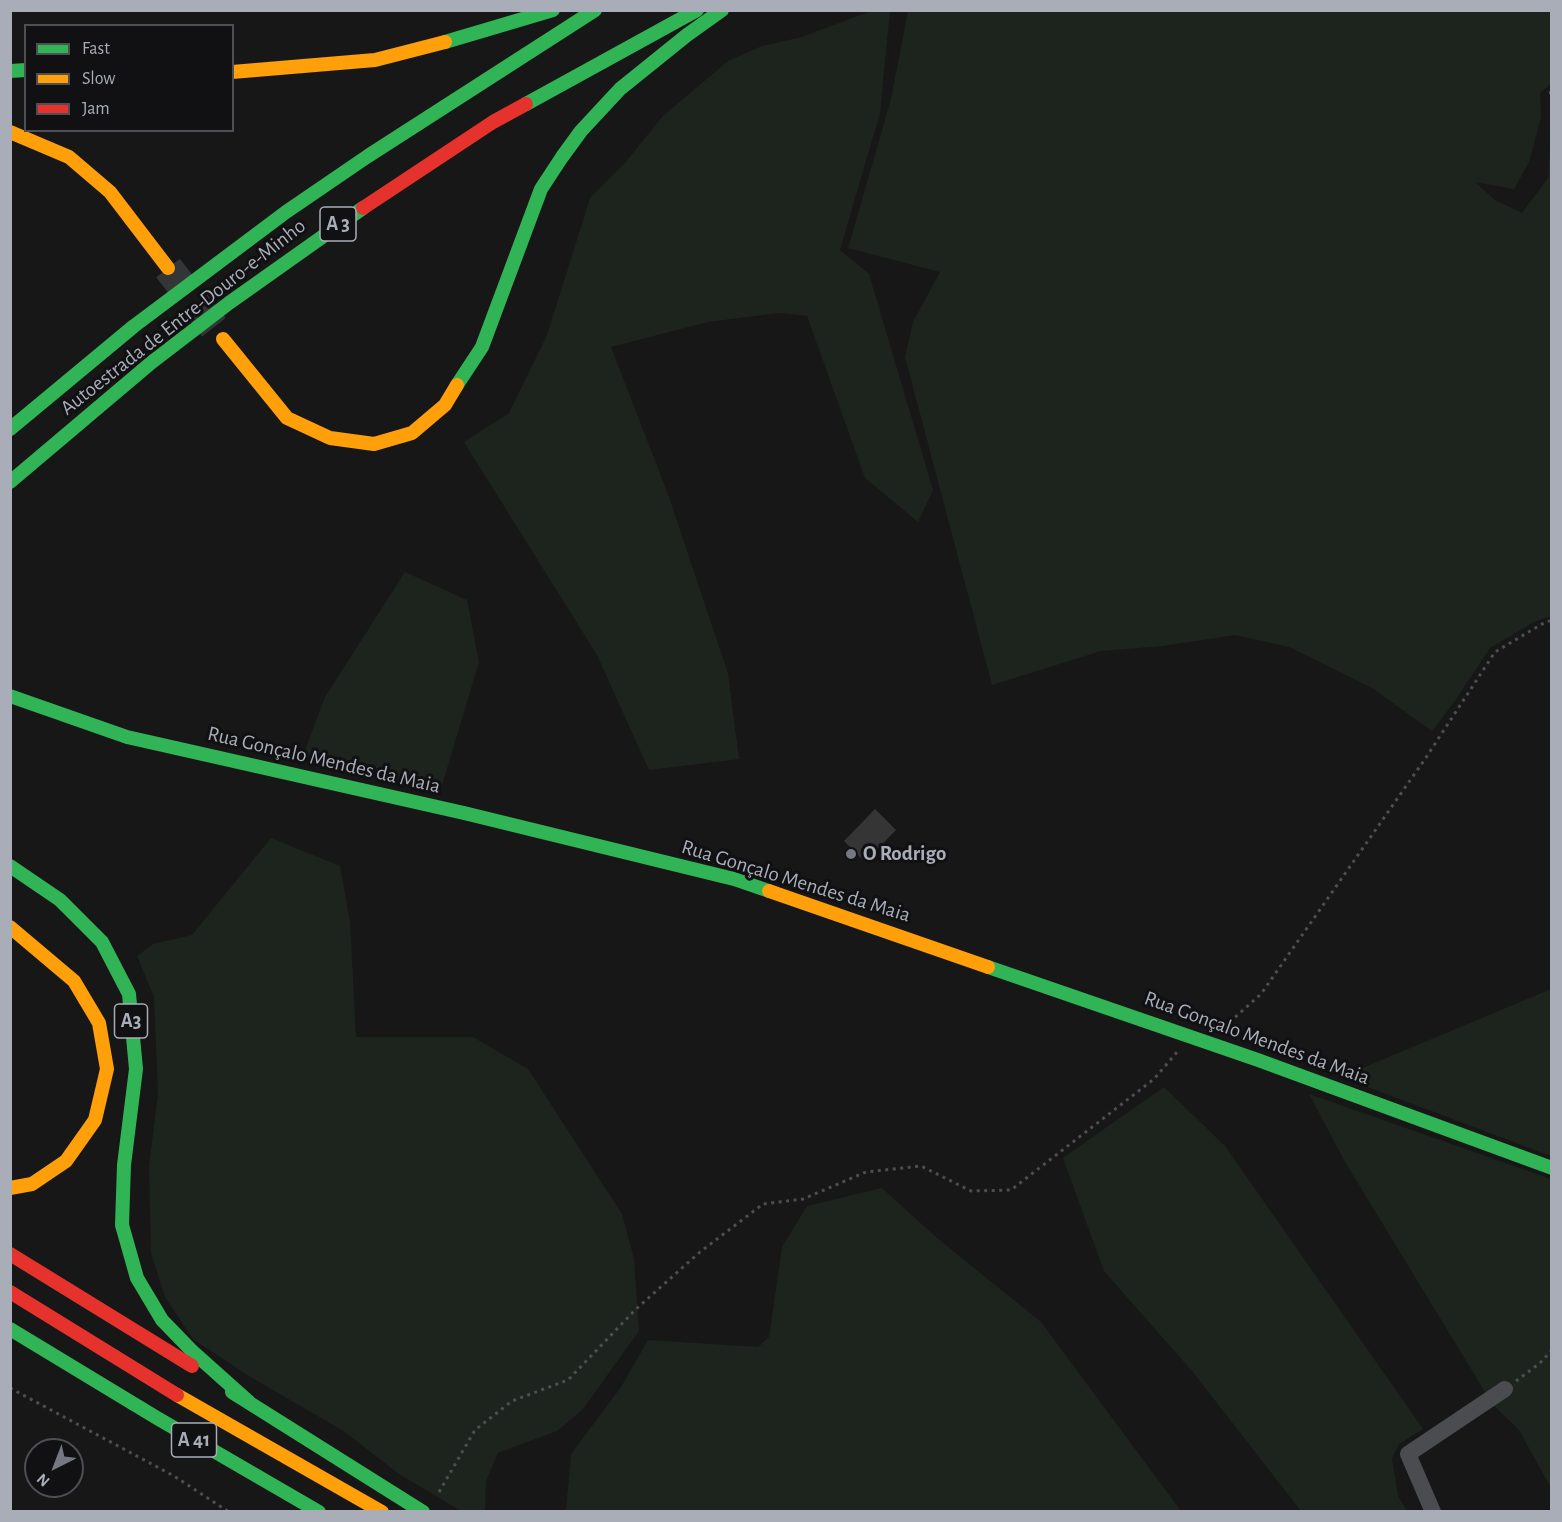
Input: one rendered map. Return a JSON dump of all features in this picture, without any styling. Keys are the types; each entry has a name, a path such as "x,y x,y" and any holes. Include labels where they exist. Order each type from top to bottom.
{"main road":[{"path":"234,72 375,60 468,36 553,10"},
{"name":"Autoestrada de Entre-Douro-e-Minho","path":"10,429 134,326 286,212 421,121 595,10"},
{"name":"Autoestrada de Entre-Douro-e-Minho","path":"10,482 152,362 228,303 376,198 493,122 696,10"},
{"path":"223,339 287,418 330,438 374,444 412,433 445,405 482,346 541,189 581,131 620,89 722,10"},
{"path":"10,132 69,157 110,192 168,268"},
{"name":"Rua Gonçalo Mendes da Maia","path":"10,696 126,737 464,813 734,879 1190,1036 1551,1168"},
{"name":"A3","path":"10,866 60,900 102,942 129,994 136,1069 124,1165 122,1225 137,1278 162,1320 193,1352 249,1402"},
{"path":"10,927 74,981 99,1023 107,1069 95,1120 66,1161 32,1184 10,1188"},
{"path":"10,1254 423,1512"},
{"name":"A 41","path":"10,1292 176,1394 382,1512"},
{"name":"A 41","path":"10,1329 319,1512"}],"street":[{"path":"1433,1512 1408,1454 1505,1389"}],"path":[{"path":"1206,1042 1261,994 1425,759 1495,652 1551,620"},
{"path":"439,1492 475,1430 512,1401 568,1380 644,1302 700,1252 763,1204 803,1199 866,1172 921,1166 971,1191 1011,1190 1154,1079 1190,1036"},
{"path":"1505,1389 1540,1363 1551,1350"},
{"path":"10,1388 174,1476 229,1512"}],"shaded area":[{"path":"871,11 890,11 880,113 840,250 869,274 933,490 918,522 865,478 807,316 779,313 708,322 611,347 669,497 728,673 739,759 649,770 597,655 464,442 509,413 547,335 590,198 624,164 663,116 728,61 762,46 802,37"},
{"path":"908,11 1551,11 1551,84 1540,93 1541,118 1529,162 1514,189 1475,182 1495,200 1522,213 1548,178 1551,135 1551,616 1534,622 1490,648 1432,731 1372,688 1289,647 1235,635 1163,646 1101,651 992,685 905,357 913,322 940,272 848,248 891,99"},
{"path":"405,572 467,600 479,662 440,792 302,758 325,697"},
{"path":"271,838 340,866 350,922 356,1037 473,1037 528,1069 622,1214 634,1259 639,1331 583,1409 557,1431 498,1453 486,1481 485,1511 461,1511 399,1474 345,1432 249,1376 193,1339 165,1297 151,1253 149,1166 158,1095 154,997 137,956 153,944 192,935"},
{"path":"1551,989 1551,1156 1341,1077"},
{"path":"1164,1087 1225,1146 1423,1429 1399,1444 1392,1458 1398,1496 1407,1511 1301,1511 1192,1371 1104,1271 1063,1158"},
{"path":"1309,1094 1551,1179 1551,1488 1519,1430 1493,1405 1345,1162"},
{"path":"882,1188 937,1238 1041,1322 1181,1511 566,1511 571,1454 621,1387 648,1340 758,1347 769,1337 782,1247 807,1206"}],"building":[{"path":"875,809 896,830 865,862 844,841"}],"tunnel":[{"path":"168,268 223,339"}],"traffic: fast":[{"path":"445,42 553,10"},
{"path":"10,429 134,326 286,212 368,156 595,10"},
{"path":"526,104 697,10"},
{"path":"457,385 482,347 541,189 562,157 581,131 620,89 722,10"},
{"path":"10,71 24,70"},
{"path":"10,482 152,362 229,303 363,208"},
{"path":"10,696 127,737 464,813 734,879 769,891"},
{"path":"10,866 60,900 102,942 129,994 136,1069 124,1165 122,1225 137,1278 162,1320 193,1352 249,1402"},
{"path":"988,967 1258,1060 1552,1168"},
{"path":"10,1329 319,1512"},
{"path":"232,1392 423,1512"}],"traffic: slow":[{"path":"234,72 375,60 445,42"},
{"path":"10,132 69,157 110,192 168,268"},
{"path":"223,339 287,418 330,438 374,444 412,433 445,405 457,385"},
{"path":"769,891 988,967"},
{"path":"10,927 74,981 99,1023 107,1069 95,1120 66,1161 32,1184 10,1188"},
{"path":"177,1395 382,1512"}],"traffic: jam":[{"path":"363,208 493,122 526,104"},
{"path":"10,1254 192,1366"},
{"path":"10,1292 177,1395"}],"place":[{"name":"O Rodrigo","path":"851,854"}]}
